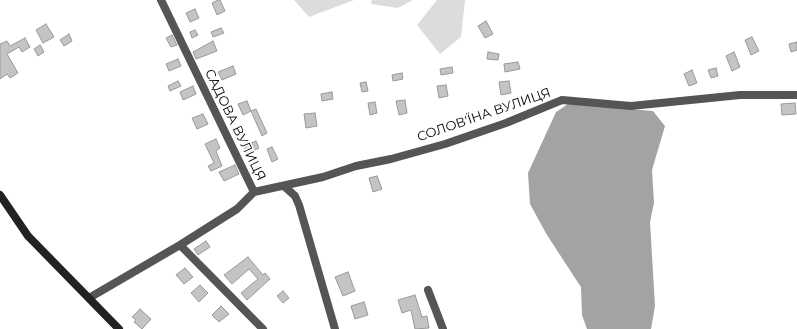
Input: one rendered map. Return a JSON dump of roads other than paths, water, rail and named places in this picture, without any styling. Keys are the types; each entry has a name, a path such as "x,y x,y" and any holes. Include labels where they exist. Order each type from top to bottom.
{"street":[{"name":"САДОВА ВУЛИЦЯ","path":"89,298 180,245 237,209 254,192 161,0"},
{"name":"СОЛОВ'ЇНА ВУЛИЦЯ","path":"254,192 324,177 356,166 391,159 445,144 562,100 631,106 740,95 797,95"},
{"path":"284,186 295,196 299,205 335,329"},
{"path":"0,195 28,236 119,329"},
{"path":"180,245 263,329"},
{"path":"428,290 443,329"}]}
